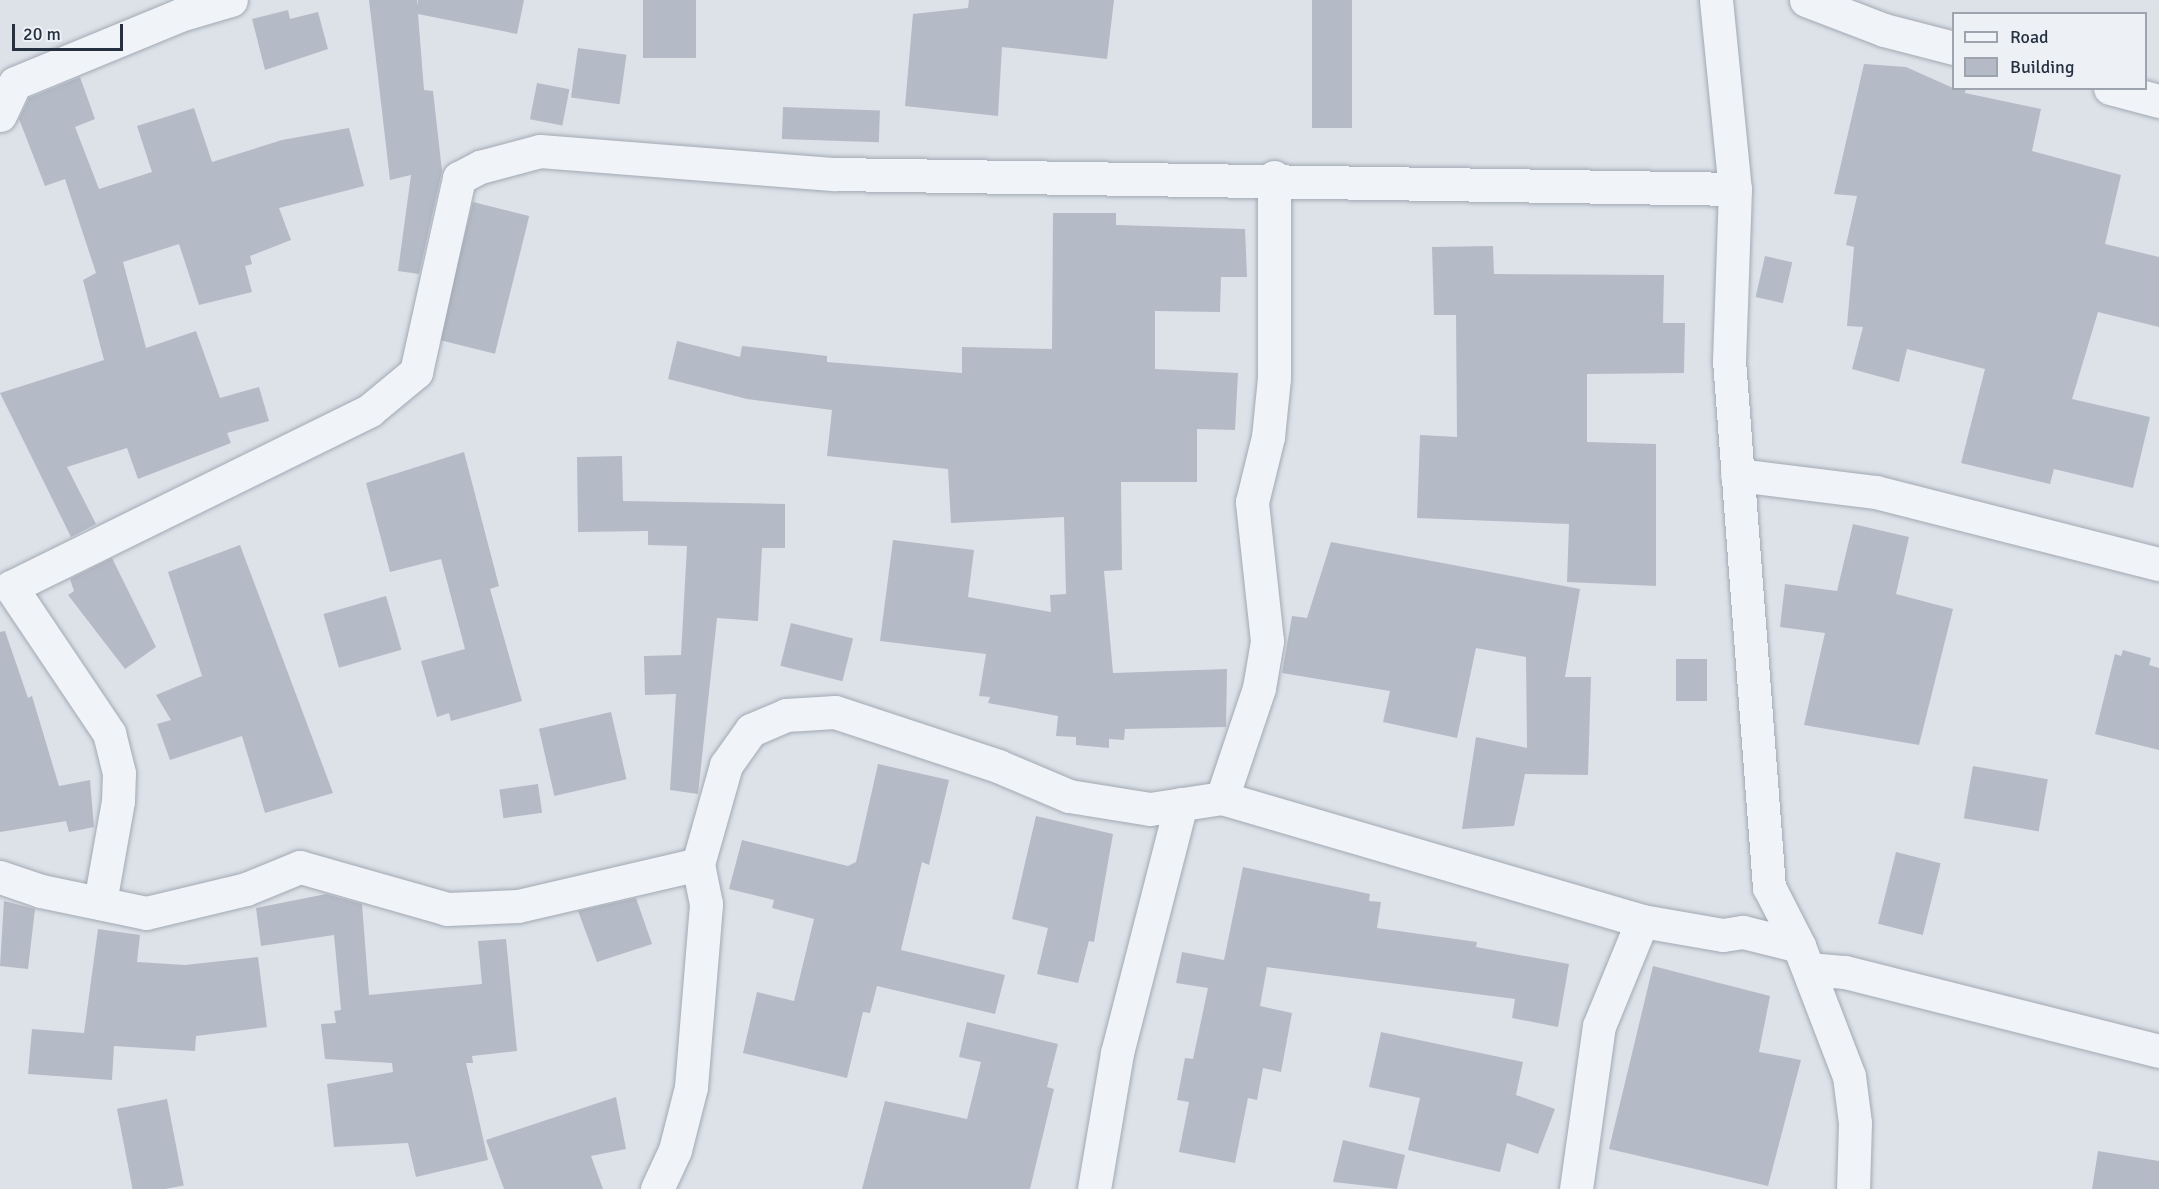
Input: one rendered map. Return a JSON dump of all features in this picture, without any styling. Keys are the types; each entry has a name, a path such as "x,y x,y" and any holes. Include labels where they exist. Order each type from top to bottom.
{"street":[{"path":"0,115 15,83 180,15 231,0"},
{"path":"1716,0 1735,189 1729,360 1769,887 1804,957 1850,1076 1856,1123 1853,1189"},
{"path":"1806,0 1884,30 1952,48"},
{"path":"2118,90 2159,101"},
{"path":"100,902 118,801 119,773 109,733 5,580 370,410 416,372 459,178 480,167 540,151 835,174 1274,177 1735,189"},
{"path":"1222,798 1259,688 1267,641 1252,502 1268,437 1274,378 1274,177"},
{"path":"1737,476 1876,492 2159,564"},
{"path":"657,1189 675,1150 691,1087 705,904 698,864 726,765 752,730 786,715 835,712 998,766 1069,796 1150,808 1222,798 1642,921 1722,935 1743,932 1845,972 2159,1051"},
{"path":"1094,1189 1117,1053 1181,804"},
{"path":"0,877 41,891 146,913 246,889 300,867 447,909 518,906 698,864"},
{"path":"1743,932 1769,887"},
{"path":"1576,1189 1599,1026 1642,921"}],"building":[{"path":"369,0 417,0 417,6 418,0 524,0 517,34 418,14 424,90 433,91 442,171 419,274 398,271 411,175 390,180"},
{"path":"643,0 696,0 696,58 643,58"},
{"path":"969,0 1114,0 1107,59 1002,47 998,116 905,106 913,14 968,8"},
{"path":"1312,0 1352,0 1352,128 1312,128"},
{"path":"288,10 290,19 318,12 328,49 265,70 252,19"},
{"path":"578,48 627,55 620,104 571,98"},
{"path":"1864,64 1906,67 1952,88 1952,90 1966,90 1965,93 2041,109 2032,151 2121,175 2105,244 2159,257 2159,327 2098,312 2072,399 2150,417 2133,488 2054,469 2050,484 1961,463 1985,369 1907,349 1899,382 1852,369 1863,327 1847,326 1854,247 1846,245 1857,196 1834,194"},
{"path":"80,77 95,119 75,127 99,189 152,172 137,126 194,108 212,162 282,140 349,128 364,186 279,208 291,240 250,256 252,264 245,266 252,292 199,305 179,244 123,262 146,348 196,331 220,398 259,387 269,421 227,433 231,443 138,479 127,448 67,467 96,524 71,537 0,393 104,360 83,280 96,273 65,179 45,186 19,119 29,98"},
{"path":"537,83 569,89 562,126 530,119"},
{"path":"783,107 880,110 879,142 782,139"},
{"path":"473,202 529,216 495,354 439,340"},
{"path":"1053,213 1116,213 1116,225 1245,229 1247,277 1221,277 1220,312 1155,311 1155,369 1238,373 1235,430 1197,429 1197,482 1121,482 1122,570 1104,571 1113,673 1227,669 1226,727 1125,729 1124,740 1109,739 1109,748 1076,745 1076,737 1056,736 1058,716 988,703 990,697 979,696 986,654 880,641 893,540 974,550 968,597 1051,612 1050,595 1066,594 1064,517 951,523 948,469 827,456 832,410 747,399 668,379 677,341 740,357 742,346 827,356 827,362 962,373 962,347 1052,349"},
{"path":"1493,246 1494,274 1664,275 1663,323 1685,323 1684,373 1587,374 1587,442 1656,444 1656,586 1567,582 1569,524 1417,518 1420,435 1457,437 1456,315 1434,315 1432,247"},
{"path":"1765,256 1792,262 1783,303 1756,297"},
{"path":"464,452 499,586 490,589 522,701 451,721 449,713 437,717 421,661 465,649 441,559 390,572 366,483"},
{"path":"622,456 623,501 785,504 785,548 762,548 758,621 717,618 698,794 670,790 676,694 645,695 644,656 681,655 687,546 648,545 648,531 578,532 577,457"},
{"path":"1853,524 1909,537 1896,594 1953,609 1919,745 1804,725 1825,633 1780,627 1785,584 1837,591"},
{"path":"1331,542 1580,589 1565,677 1591,677 1588,775 1525,774 1514,826 1462,829 1476,737 1527,748 1526,657 1476,648 1457,738 1383,722 1390,691 1282,673 1292,616 1307,618"},
{"path":"240,545 333,793 265,813 242,736 170,760 157,724 171,720 156,695 202,676 168,572"},
{"path":"112,558 156,647 125,669 68,595 74,591 70,579"},
{"path":"386,596 401,650 339,668 324,614"},
{"path":"791,623 853,638 842,681 780,666"},
{"path":"5,631 28,698 32,696 59,786 90,780 94,827 69,832 66,821 0,832 0,632"},
{"path":"2123,650 2151,658 2149,665 2159,668 2159,750 2095,734 2115,654 2121,656"},
{"path":"1676,659 1707,659 1707,701 1676,701"},
{"path":"611,712 627,779 554,796 539,729"},
{"path":"878,764 949,780 929,865 922,862 901,950 1005,975 995,1014 877,986 870,1013 863,1012 847,1078 743,1053 757,992 794,1001 814,919 772,908 774,900 729,889 742,840 848,866 856,862"},
{"path":"1973,766 2048,779 2039,831 1964,818"},
{"path":"538,784 542,813 503,818 499,789"},
{"path":"1036,816 1113,834 1094,942 1089,941 1078,983 1037,974 1048,928 1012,919"},
{"path":"1896,852 1941,863 1923,935 1878,924"},
{"path":"1243,867 1370,894 1369,901 1381,902 1377,928 1477,942 1476,947 1569,964 1558,1027 1512,1018 1515,999 1267,967 1260,1006 1292,1013 1281,1072 1263,1068 1257,1100 1248,1098 1235,1163 1179,1152 1189,1102 1177,1100 1185,1058 1193,1059 1208,988 1176,983 1182,952 1224,960"},
{"path":"326,894 362,904 369,995 482,984 478,941 506,939 517,1051 472,1056 473,1063 466,1063 488,1160 416,1177 408,1143 334,1147 327,1084 393,1072 392,1063 325,1059 321,1024 336,1023 334,1011 341,1010 334,935 261,946 256,908"},
{"path":"636,898 652,944 597,962 578,911"},
{"path":"4,901 35,909 28,969 0,966"},
{"path":"98,929 140,935 137,962 185,965 258,957 267,1027 196,1036 195,1051 114,1046 112,1080 28,1074 32,1029 84,1033"},
{"path":"1653,966 1770,996 1759,1052 1801,1060 1768,1186 1609,1149"},
{"path":"967,1022 1058,1044 1047,1087 1054,1089 1030,1189 862,1189 885,1101 967,1119 981,1062 959,1057"},
{"path":"1381,1032 1523,1062 1516,1095 1555,1109 1538,1154 1507,1143 1500,1172 1408,1150 1420,1098 1369,1087"},
{"path":"616,1097 626,1149 591,1156 603,1189 504,1189 486,1140"},
{"path":"167,1099 184,1185 165,1189 133,1189 117,1109"},
{"path":"1343,1140 1405,1155 1397,1189 1333,1182"},
{"path":"2098,1151 2159,1161 2159,1189 2092,1189"}]}
